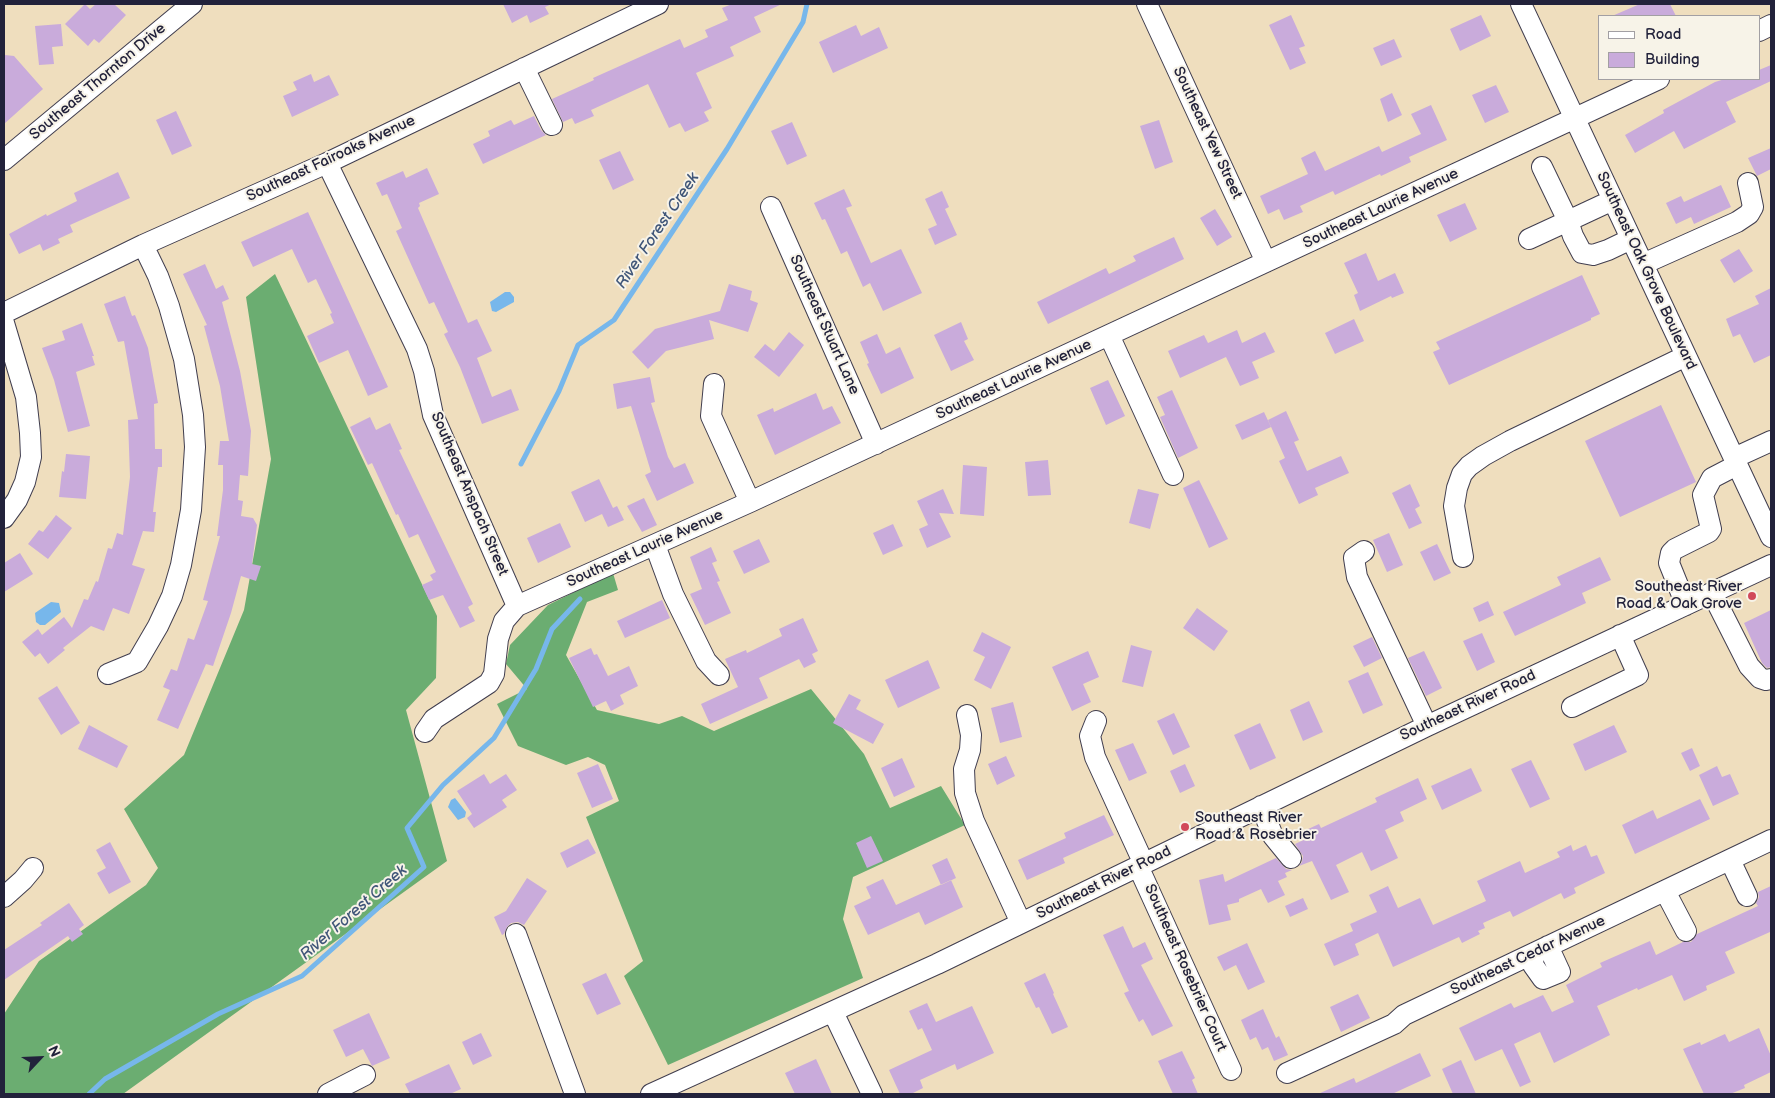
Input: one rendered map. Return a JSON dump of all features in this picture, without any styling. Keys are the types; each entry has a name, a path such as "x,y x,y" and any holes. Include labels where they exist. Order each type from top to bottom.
{"street":[{"name":"Southeast Thornton Drive","path":"4,160 192,4"},
{"name":"Southeast Fairoaks Avenue","path":"4,313 143,245 327,163 658,4"},
{"name":"Southeast Yew Street","path":"1147,4 1266,262"},
{"name":"Southeast Oak Grove Boulevard","path":"1520,4 1771,537"},
{"path":"524,68 552,125"},
{"name":"Southeast Laurie Avenue","path":"425,732 434,719 489,684 494,674 498,639 504,621 518,606 876,444 1657,80"},
{"name":"Southeast Anspach Street","path":"327,163 417,349 436,424 518,606"},
{"path":"1542,167 1582,253 1593,255 1631,239"},
{"path":"1643,264 1737,222 1749,214 1753,207 1748,183"},
{"path":"1529,239 1613,200"},
{"name":"Southeast Stuart Lane","path":"771,207 876,444"},
{"path":"108,674 137,662 158,626 172,596 181,566 191,510 194,447 193,415 184,359 169,306 158,276 143,245"},
{"path":"4,323 26,397 31,457 25,482 17,500 4,518"},
{"path":"1109,335 1173,475"},
{"path":"1463,556 1454,506 1456,488 1462,474 1469,466 1482,456 1510,441 1686,356"},
{"path":"714,384 711,416 750,502"},
{"path":"1686,605 1669,562 1671,553 1675,549 1709,532 1711,529 1703,495 1712,478 1771,441"},
{"path":"655,544 673,594 706,661 719,675"},
{"path":"1364,551 1354,558 1356,577 1427,726"},
{"name":"Southeast River Road","path":"659,1093 1021,923 1427,726 1771,565"},
{"path":"1712,593 1749,666 1760,678 1771,680"},
{"path":"1572,707 1638,675 1620,635"},
{"path":"967,715 971,735 970,750 964,769 965,793 974,821 1021,923"},
{"name":"Southeast Rosebrier Court","path":"1096,721 1090,736 1096,757 1231,1070"},
{"path":"1261,806 1273,836 1291,858"},
{"name":"Southeast Cedar Avenue","path":"1287,1073 1394,1024 1404,1015 1771,840"},
{"path":"1730,860 1747,896"},
{"path":"4,897 33,868"},
{"path":"1665,891 1686,931"},
{"path":"516,934 575,1094"},
{"path":"833,1012 872,1094"},
{"path":"328,1094 366,1075"}],"green space":[{"path":"275,274 437,616 436,678 406,710 447,861 123,1094 4,1094 4,1014 39,961 146,885 158,868 124,809 184,755 244,610 271,459 246,297"},
{"path":"613,573 618,590 587,602 566,655 597,710 659,724 682,716 714,731 811,689 864,754 890,808 941,786 965,825 853,877 843,919 863,978 668,1065 624,976 643,961 586,817 619,801 605,765 588,757 566,765 518,746 497,704 527,689 506,664 510,645 548,605"}],"water":[{"path":"505,292 510,292 514,297 514,302 496,312 492,311 490,302"},
{"path":"51,602 59,603 61,612 45,625 40,625 36,622 35,613"},
{"path":"455,798 466,812 465,817 458,820 448,807 451,800"}],"building":[{"path":"85,4 90,9 96,4 114,4 126,15 99,43 94,39 88,46 65,24"},
{"path":"503,4 552,4 545,7 549,14 530,23 527,15 512,23"},
{"path":"732,4 782,4 754,17 761,32 730,47 734,56 696,73 712,108 704,112 709,121 685,132 680,123 669,128 648,84 591,110 594,116 575,124 572,118 563,122 552,99 594,80 593,78 680,39 684,48 708,37 705,30 728,20 722,8"},
{"path":"1640,4 1670,4 1676,15 1614,15"},
{"path":"1291,15 1305,46 1299,48 1306,63 1290,70 1269,25"},
{"path":"1481,15 1491,36 1460,51 1450,29"},
{"path":"61,24 63,46 52,47 54,64 39,65 35,26"},
{"path":"856,25 861,36 879,27 888,48 833,73 819,42"},
{"path":"1394,39 1402,57 1381,66 1373,48"},
{"path":"5,55 14,56 43,89 4,124"},
{"path":"1771,65 1771,81 1726,102 1736,122 1684,149 1674,131 1635,153 1625,135 1664,113 1663,110 1715,82 1722,80 1760,80 1760,70"},
{"path":"311,74 314,82 329,75 339,95 292,117 283,96 297,90 293,82"},
{"path":"1496,85 1509,112 1485,123 1472,95"},
{"path":"1392,93 1402,115 1388,122 1380,99"},
{"path":"1431,105 1447,140 1409,157 1411,162 1381,176 1380,174 1335,195 1333,191 1300,206 1303,212 1284,220 1279,209 1268,214 1260,196 1308,174 1301,158 1315,151 1325,171 1379,146 1382,152 1421,134 1411,114"},
{"path":"176,111 192,146 172,155 156,120"},
{"path":"534,116 541,130 546,135 483,164 473,144 490,136 488,131 511,120 514,125"},
{"path":"1159,120 1173,162 1155,169 1140,126"},
{"path":"792,122 807,156 787,165 771,131"},
{"path":"1771,148 1771,169 1757,176 1748,158"},
{"path":"620,151 634,180 613,190 599,160"},
{"path":"427,168 439,194 419,203 420,206 418,208 468,323 477,319 492,351 477,358 492,397 511,389 519,410 482,424 460,367 444,334 448,332 434,302 429,304 396,231 402,228 387,194 382,196 376,183 403,171 406,178"},
{"path":"118,172 130,198 70,225 73,232 58,239 60,243 43,251 40,244 19,254 9,234 46,214 47,216 77,201 74,193"},
{"path":"1721,185 1731,207 1694,224 1691,217 1676,224 1666,203 1681,196 1684,202"},
{"path":"844,189 852,206 846,208 871,263 901,249 922,293 883,311 870,283 863,287 847,251 841,254 825,219 822,220 814,203"},
{"path":"942,191 949,207 945,209 957,235 935,245 928,229 937,225 925,199"},
{"path":"1465,203 1477,229 1450,242 1437,215"},
{"path":"1215,209 1232,237 1217,246 1200,218"},
{"path":"308,212 388,387 368,396 348,350 319,363 307,336 334,323 330,314 332,313 316,279 308,283 292,249 253,267 241,242"},
{"path":"1174,237 1184,259 1048,324 1037,302 1106,268 1109,274 1136,261 1133,256"},
{"path":"1739,249 1753,271 1734,283 1720,260"},
{"path":"1366,253 1378,281 1395,273 1404,293 1392,298 1391,296 1360,311 1354,295 1358,293 1344,263"},
{"path":"205,264 216,289 223,285 229,299 222,302 240,371 251,431 248,476 240,475 238,500 243,501 241,516 253,518 257,525 252,564 261,566 256,581 241,576 213,666 206,664 178,729 157,720 170,690 163,687 171,669 177,671 188,638 194,640 208,601 203,600 220,536 217,536 223,490 223,465 218,465 220,441 229,441 220,386 204,326 207,325 183,274"},
{"path":"1582,275 1600,314 1591,318 1591,320 1449,385 1433,352 1440,349 1436,342"},
{"path":"729,284 752,291 750,300 758,303 748,332 709,320 714,339 666,351 648,369 632,352 655,329 720,311"},
{"path":"1771,288 1771,355 1754,363 1740,334 1733,337 1726,319 1759,304 1755,296"},
{"path":"125,296 132,316 135,315 148,348 158,403 154,404 155,449 162,449 162,467 158,467 153,512 156,512 154,532 143,531 132,565 145,569 129,614 113,608 104,631 91,626 63,648 65,650 48,664 40,653 35,657 22,642 38,629 42,635 64,617 72,628 84,599 88,600 96,581 98,582 108,548 112,549 117,533 123,535 130,477 128,420 138,419 124,341 118,342 104,304"},
{"path":"1354,319 1364,341 1335,354 1325,333"},
{"path":"961,322 968,339 964,341 974,360 951,371 934,335"},
{"path":"82,323 94,356 92,356 95,365 76,372 90,426 68,432 54,380 42,348 65,340 62,331"},
{"path":"1237,330 1242,343 1265,332 1275,352 1252,362 1259,378 1240,386 1226,357 1180,378 1168,351 1204,335 1208,343"},
{"path":"789,332 804,345 779,377 754,357 765,344 774,351"},
{"path":"877,334 886,354 900,347 914,378 881,394 867,364 869,363 860,342"},
{"path":"650,377 655,402 651,403 668,457 674,468 685,463 694,483 657,501 645,475 651,472 631,406 617,409 613,384"},
{"path":"1108,380 1125,416 1106,425 1090,388"},
{"path":"1172,390 1198,448 1178,458 1160,417 1165,415 1157,397"},
{"path":"816,393 823,410 832,406 841,423 775,455 757,415 773,408 774,412"},
{"path":"1661,405 1696,482 1620,517 1585,441"},
{"path":"1286,411 1299,440 1294,442 1307,471 1341,456 1349,473 1315,488 1318,495 1299,504 1279,461 1285,458 1268,420"},
{"path":"1264,412 1271,427 1242,440 1235,425"},
{"path":"370,417 376,430 390,423 402,449 399,450 473,604 468,607 475,621 460,628 443,595 429,600 422,585 433,580 430,575 436,572 418,534 409,538 372,463 368,465 350,427"},
{"path":"66,454 90,456 86,499 59,497"},
{"path":"1048,460 1051,495 1028,496 1025,462"},
{"path":"963,465 987,467 984,516 960,514"},
{"path":"599,479 613,508 617,506 624,520 608,527 602,514 585,522 571,492"},
{"path":"1199,480 1228,539 1209,548 1183,488"},
{"path":"1410,484 1420,506 1415,509 1422,523 1409,529 1392,493"},
{"path":"943,489 954,514 939,513 951,537 927,548 919,529 928,525 917,501"},
{"path":"1138,489 1159,494 1150,529 1129,523"},
{"path":"644,498 657,525 642,532 627,506"},
{"path":"56,515 72,528 48,559 28,544 39,530 43,532"},
{"path":"560,523 571,547 538,563 527,538"},
{"path":"893,524 903,546 883,555 873,533"},
{"path":"1389,533 1403,565 1387,572 1373,540"},
{"path":"759,539 770,562 744,574 733,551"},
{"path":"1437,544 1451,573 1434,581 1420,552"},
{"path":"711,547 717,561 712,563 720,581 717,582 731,613 705,625 690,594 702,589 690,557"},
{"path":"20,553 33,574 4,592 4,563"},
{"path":"1600,557 1611,580 1582,593 1586,603 1515,636 1503,612 1561,585 1557,577"},
{"path":"662,600 670,618 625,638 617,621"},
{"path":"1488,601 1494,615 1479,622 1473,608"},
{"path":"1197,608 1228,631 1214,651 1183,628"},
{"path":"1771,610 1771,667 1767,668 1762,663 1744,623"},
{"path":"803,618 818,651 812,654 816,662 804,668 799,659 759,678 768,698 710,724 701,704 738,687 725,659 746,650 747,653 782,636 779,629"},
{"path":"982,632 1011,647 991,689 974,680 985,657 973,651"},
{"path":"1482,633 1495,662 1477,671 1463,641"},
{"path":"1372,637 1382,658 1364,667 1353,646"},
{"path":"1131,645 1152,651 1143,687 1122,682"},
{"path":"591,648 594,655 597,654 608,676 629,666 638,686 620,695 624,704 611,711 606,701 593,707 569,658"},
{"path":"1088,651 1099,677 1083,684 1091,702 1072,711 1052,667"},
{"path":"1424,651 1442,688 1426,696 1408,658"},
{"path":"928,660 940,688 898,708 885,680"},
{"path":"1368,672 1383,705 1363,714 1348,681"},
{"path":"57,686 80,723 61,735 38,698"},
{"path":"849,694 861,700 856,709 884,724 873,744 833,723"},
{"path":"1309,701 1323,732 1303,741 1290,710"},
{"path":"1013,702 1022,737 1000,743 991,708"},
{"path":"1174,713 1190,747 1173,755 1157,721"},
{"path":"1260,723 1276,758 1250,770 1234,735"},
{"path":"89,725 128,746 117,768 78,749"},
{"path":"1614,725 1627,752 1585,771 1573,744"},
{"path":"1133,743 1147,773 1129,781 1115,750"},
{"path":"1692,748 1700,766 1690,771 1681,753"},
{"path":"1006,756 1015,776 997,785 988,764"},
{"path":"902,758 915,787 894,797 881,768"},
{"path":"1531,760 1550,799 1530,808 1511,769"},
{"path":"598,764 613,799 592,808 577,773"},
{"path":"1185,764 1195,786 1180,793 1170,771"},
{"path":"1717,766 1722,777 1730,774 1739,794 1713,806 1699,775"},
{"path":"1471,768 1482,791 1442,810 1431,786"},
{"path":"484,774 490,784 506,774 517,790 502,800 507,807 474,828 467,818 472,814 457,791"},
{"path":"1418,778 1427,799 1400,812 1404,821 1385,830 1398,858 1371,871 1362,852 1336,865 1349,892 1331,900 1312,861 1299,866 1303,856 1295,844 1310,837 1306,830 1319,824 1321,828 1377,802 1375,798"},
{"path":"1700,799 1710,819 1635,854 1622,825 1653,810 1657,819"},
{"path":"1104,815 1114,835 1063,858 1065,863 1027,880 1018,860 1066,838 1064,833"},
{"path":"871,836 883,861 867,868 856,843"},
{"path":"588,839 596,853 567,868 560,853"},
{"path":"110,842 131,882 109,894 97,873 106,868 96,850"},
{"path":"1571,845 1573,851 1586,845 1591,857 1597,855 1605,873 1574,888 1576,893 1564,899 1561,893 1513,917 1510,911 1483,923 1485,928 1478,931 1480,934 1462,943 1459,937 1393,967 1378,933 1355,944 1359,955 1334,966 1324,944 1353,931 1350,924 1377,912 1369,895 1388,886 1398,908 1420,898 1433,925 1486,901 1477,881 1520,861 1525,873 1560,857 1557,852"},
{"path":"947,858 956,878 941,885 932,865"},
{"path":"1276,858 1286,869 1292,870 1285,873 1287,877 1278,881 1285,895 1268,903 1261,889 1239,899 1239,902 1227,905 1231,920 1209,925 1199,880 1223,874 1225,882"},
{"path":"527,878 547,891 524,925 518,922 511,923 502,935 494,917 506,911"},
{"path":"883,879 896,905 951,880 963,907 925,925 919,912 868,935 854,906 871,898 866,887"},
{"path":"1771,886 1771,935 1770,932 1725,952 1735,973 1706,986 1707,990 1684,1001 1672,975 1597,1006 1610,1035 1554,1063 1540,1032 1514,1044 1531,1082 1520,1087 1502,1049 1475,1061 1459,1028 1511,1003 1514,1008 1543,995 1552,1012 1574,1002 1566,985 1602,967 1600,963 1650,941 1656,955 1683,942 1691,942 1697,934 1758,906 1756,903 1759,897 1758,892"},
{"path":"1303,898 1308,909 1290,917 1285,906"},
{"path":"69,903 84,925 79,929 83,934 72,942 68,936 4,980 4,950 42,925 40,923"},
{"path":"1123,926 1133,948 1145,942 1153,959 1141,965 1173,1026 1152,1036 1143,1019 1139,1022 1124,993 1129,991 1103,935"},
{"path":"1247,943 1265,982 1248,990 1236,965 1224,971 1217,957"},
{"path":"606,973 621,1004 597,1015 582,984"},
{"path":"1045,973 1068,1027 1052,1034 1039,1007 1036,1008 1024,983"},
{"path":"1358,994 1370,1018 1341,1032 1330,1007"},
{"path":"927,1003 936,1022 972,1006 994,1053 957,1070 955,1064 920,1080 923,1088 911,1094 900,1094 889,1070 932,1050 922,1028 918,1030 909,1011"},
{"path":"1263,1009 1276,1038 1279,1036 1288,1055 1274,1061 1268,1047 1262,1050 1256,1037 1250,1040 1241,1020"},
{"path":"369,1013 390,1058 372,1066 363,1049 346,1057 333,1030"},
{"path":"1759,1028 1771,1056 1771,1072 1744,1085 1745,1088 1730,1094 1704,1094 1683,1049 1700,1042 1701,1045 1725,1034 1729,1042"},
{"path":"481,1033 492,1056 473,1065 462,1042"},
{"path":"1182,1051 1195,1078 1192,1080 1198,1094 1173,1094 1158,1061"},
{"path":"1420,1053 1431,1076 1392,1094 1318,1094 1354,1078 1356,1083"},
{"path":"816,1059 832,1094 795,1094 785,1073"},
{"path":"1461,1060 1476,1094 1453,1094 1442,1069"},
{"path":"449,1064 461,1089 450,1094 410,1094 405,1084"}],"waterway":[{"name":"River Forest Creek","path":"521,464 559,391 578,345 614,320 727,149 803,22 807,4"},
{"name":"River Forest Creek","path":"89,1094 105,1079 218,1014 302,976 424,867 407,828 443,785 494,738 536,669 552,629 580,599"}],"place":[{"name":"Southeast River Road & Oak Grove","path":"1752,596"},
{"name":"Southeast River Road & Rosebrier","path":"1185,827"}]}
